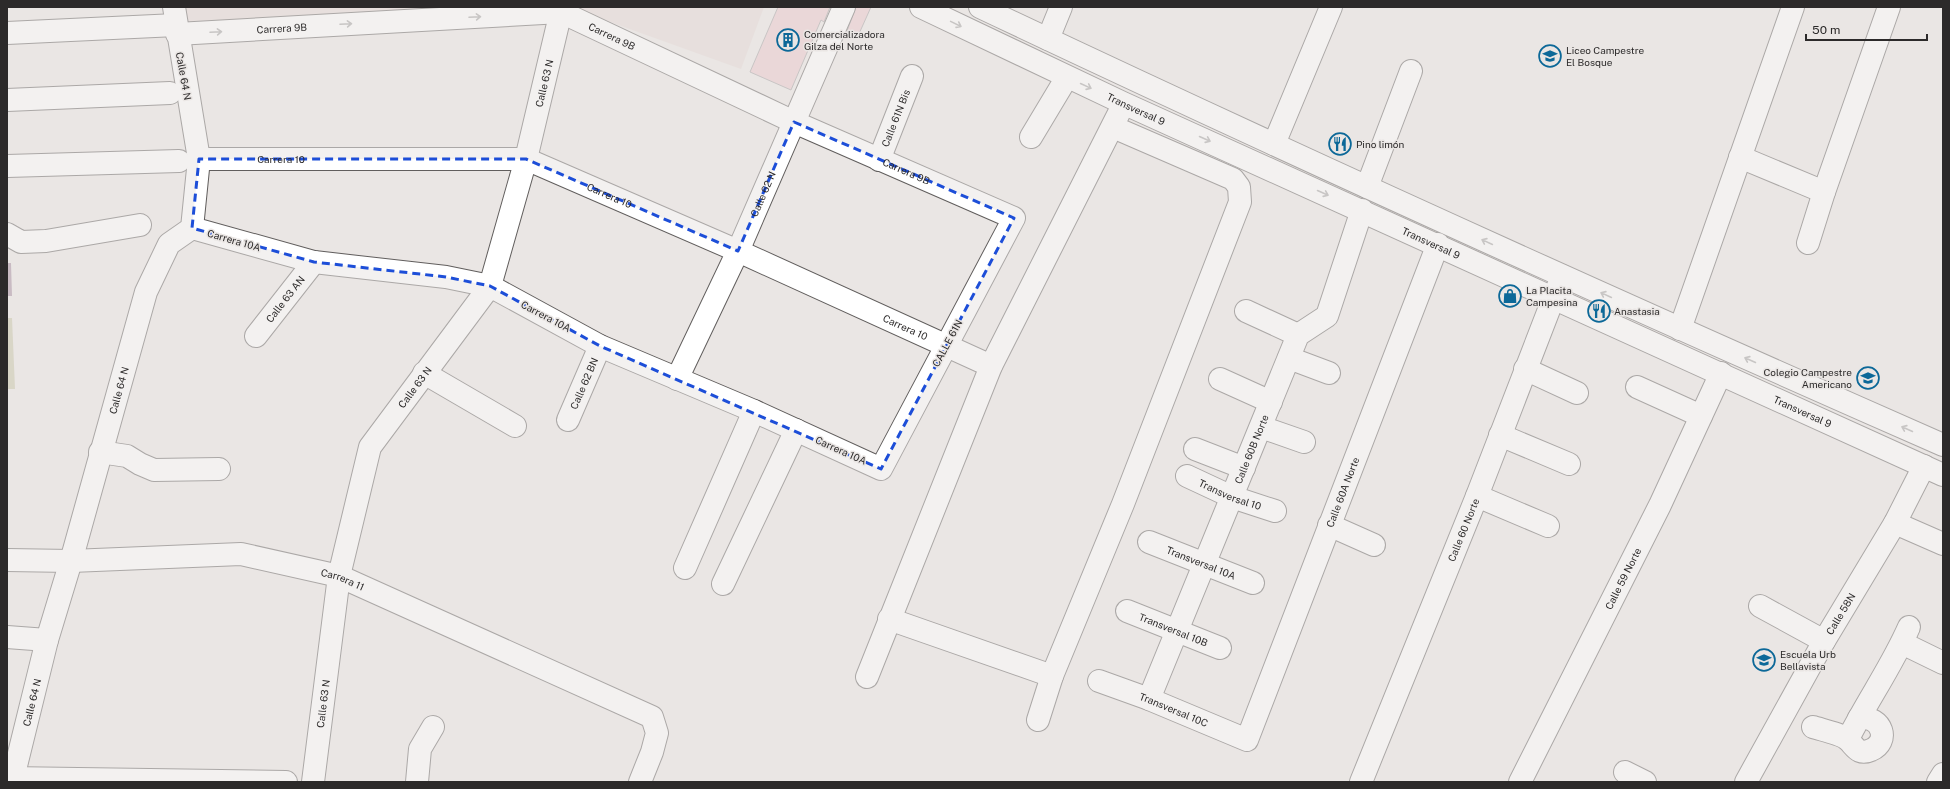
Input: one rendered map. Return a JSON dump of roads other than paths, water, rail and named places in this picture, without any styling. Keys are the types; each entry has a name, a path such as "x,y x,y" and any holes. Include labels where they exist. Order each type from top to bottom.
{"street":[{"name":"Calle 62 N","path":"677,379 738,252 844,7"},
{"name":"Transversal 9","path":"921,7 1123,103 1438,244 1943,475"},
{"path":"980,7 1367,187 1680,330 1943,445"},
{"path":"1048,39 1061,7"},
{"path":"1274,144 1332,7"},
{"path":"1680,330 1793,7"},
{"path":"1808,243 1824,192 1889,7"},
{"name":"Carrera 9B","path":"175,21 562,10 794,122 1014,218"},
{"name":"Calle 63 N","path":"313,782 339,576 370,447 490,286 526,159 562,10"},
{"path":"7,23 175,21"},
{"path":"7,33 175,21"},
{"name":"Calle 64 N","path":"10,779 47,640 71,561 100,452 146,292 169,244 192,228 189,160 175,21"},
{"path":"1367,187 1411,71"},
{"name":"Calle 61N Bis","path":"879,160 912,76"},
{"path":"1031,137 1067,77"},
{"path":"7,100 170,93"},
{"path":"867,676 991,366 1113,127 1123,103"},
{"path":"1038,720 1052,676 1123,504 1240,202 1239,187 1233,179 1113,127"},
{"path":"1740,157 1824,192"},
{"name":"Carrera 10","path":"7,166 189,160 526,159 738,252 991,366"},
{"path":"1246,311 1298,335 1327,316 1362,210"},
{"name":"CALLE 61N","path":"881,469 945,345 1014,218"},
{"path":"7,234 21,242 46,241 140,225"},
{"name":"Carrera 10A","path":"192,228 314,262 446,277 490,286 600,346 754,411 881,469"},
{"name":"Calle 60A Norte","path":"1247,740 1438,244"},
{"name":"Calle 63 AN","path":"256,336 314,262"},
{"name":"Calle 60 Norte","path":"1361,782 1477,496 1562,276"},
{"name":"Calle 60B Norte","path":"1150,699 1298,335"},
{"name":"Calle 62 BN","path":"568,420 600,346"},
{"path":"1289,358 1329,373"},
{"path":"1525,369 1578,393"},
{"path":"424,373 515,426"},
{"name":"Calle 59 Norte","path":"1520,782 1656,512 1721,373"},
{"path":"1220,379 1271,402"},
{"path":"1637,387 1701,416"},
{"path":"685,568 754,411"},
{"path":"1261,427 1304,442"},
{"path":"723,584 796,430"},
{"path":"1500,435 1569,464"},
{"path":"1195,449 1244,468"},
{"path":"100,452 127,456 154,470 219,469"},
{"name":"Calle 58N","path":"1746,782 1824,642 1895,523 1924,466"},
{"name":"Transversal 10","path":"1187,476 1232,497 1275,511"},
{"path":"1477,496 1548,526"},
{"path":"1895,523 1943,544"},
{"path":"1329,526 1374,545"},
{"name":"Transversal 10A","path":"1149,542 1253,583"},
{"name":"Carrera 11","path":"7,560 71,561 241,554 339,576 652,717 657,733 652,752 640,782"},
{"path":"1760,606 1824,642"},
{"name":"Transversal 10B","path":"1127,611 1220,648"},
{"path":"889,619 1052,676"},
{"path":"1848,740 1858,718 1906,635 1942,661"},
{"path":"7,637 47,640"},
{"name":"Transversal 10C","path":"1099,681 1150,699 1247,740"},
{"path":"1813,727 1848,740 1853,747 1861,751 1870,750 1878,746 1882,738 1881,728 1876,721 1868,717 1858,718"},
{"path":"417,782 420,749 434,727"},
{"path":"1625,772 1645,782"},
{"path":"1938,782 1943,774"},
{"path":"10,779 286,782"}],"place":[{"name":"Comercializadora Gilza del Norte","path":"788,40"},
{"name":"Liceo Campestre El Bosque","path":"1550,56"},
{"name":"Pino limón","path":"1340,144"},
{"name":"La Placita Campesina","path":"1510,296"},
{"name":"Anastasia","path":"1599,311"},
{"name":"Colegio Campestre Americano","path":"1868,378"},
{"name":"Escuela Urb Bellavista","path":"1764,660"}]}
